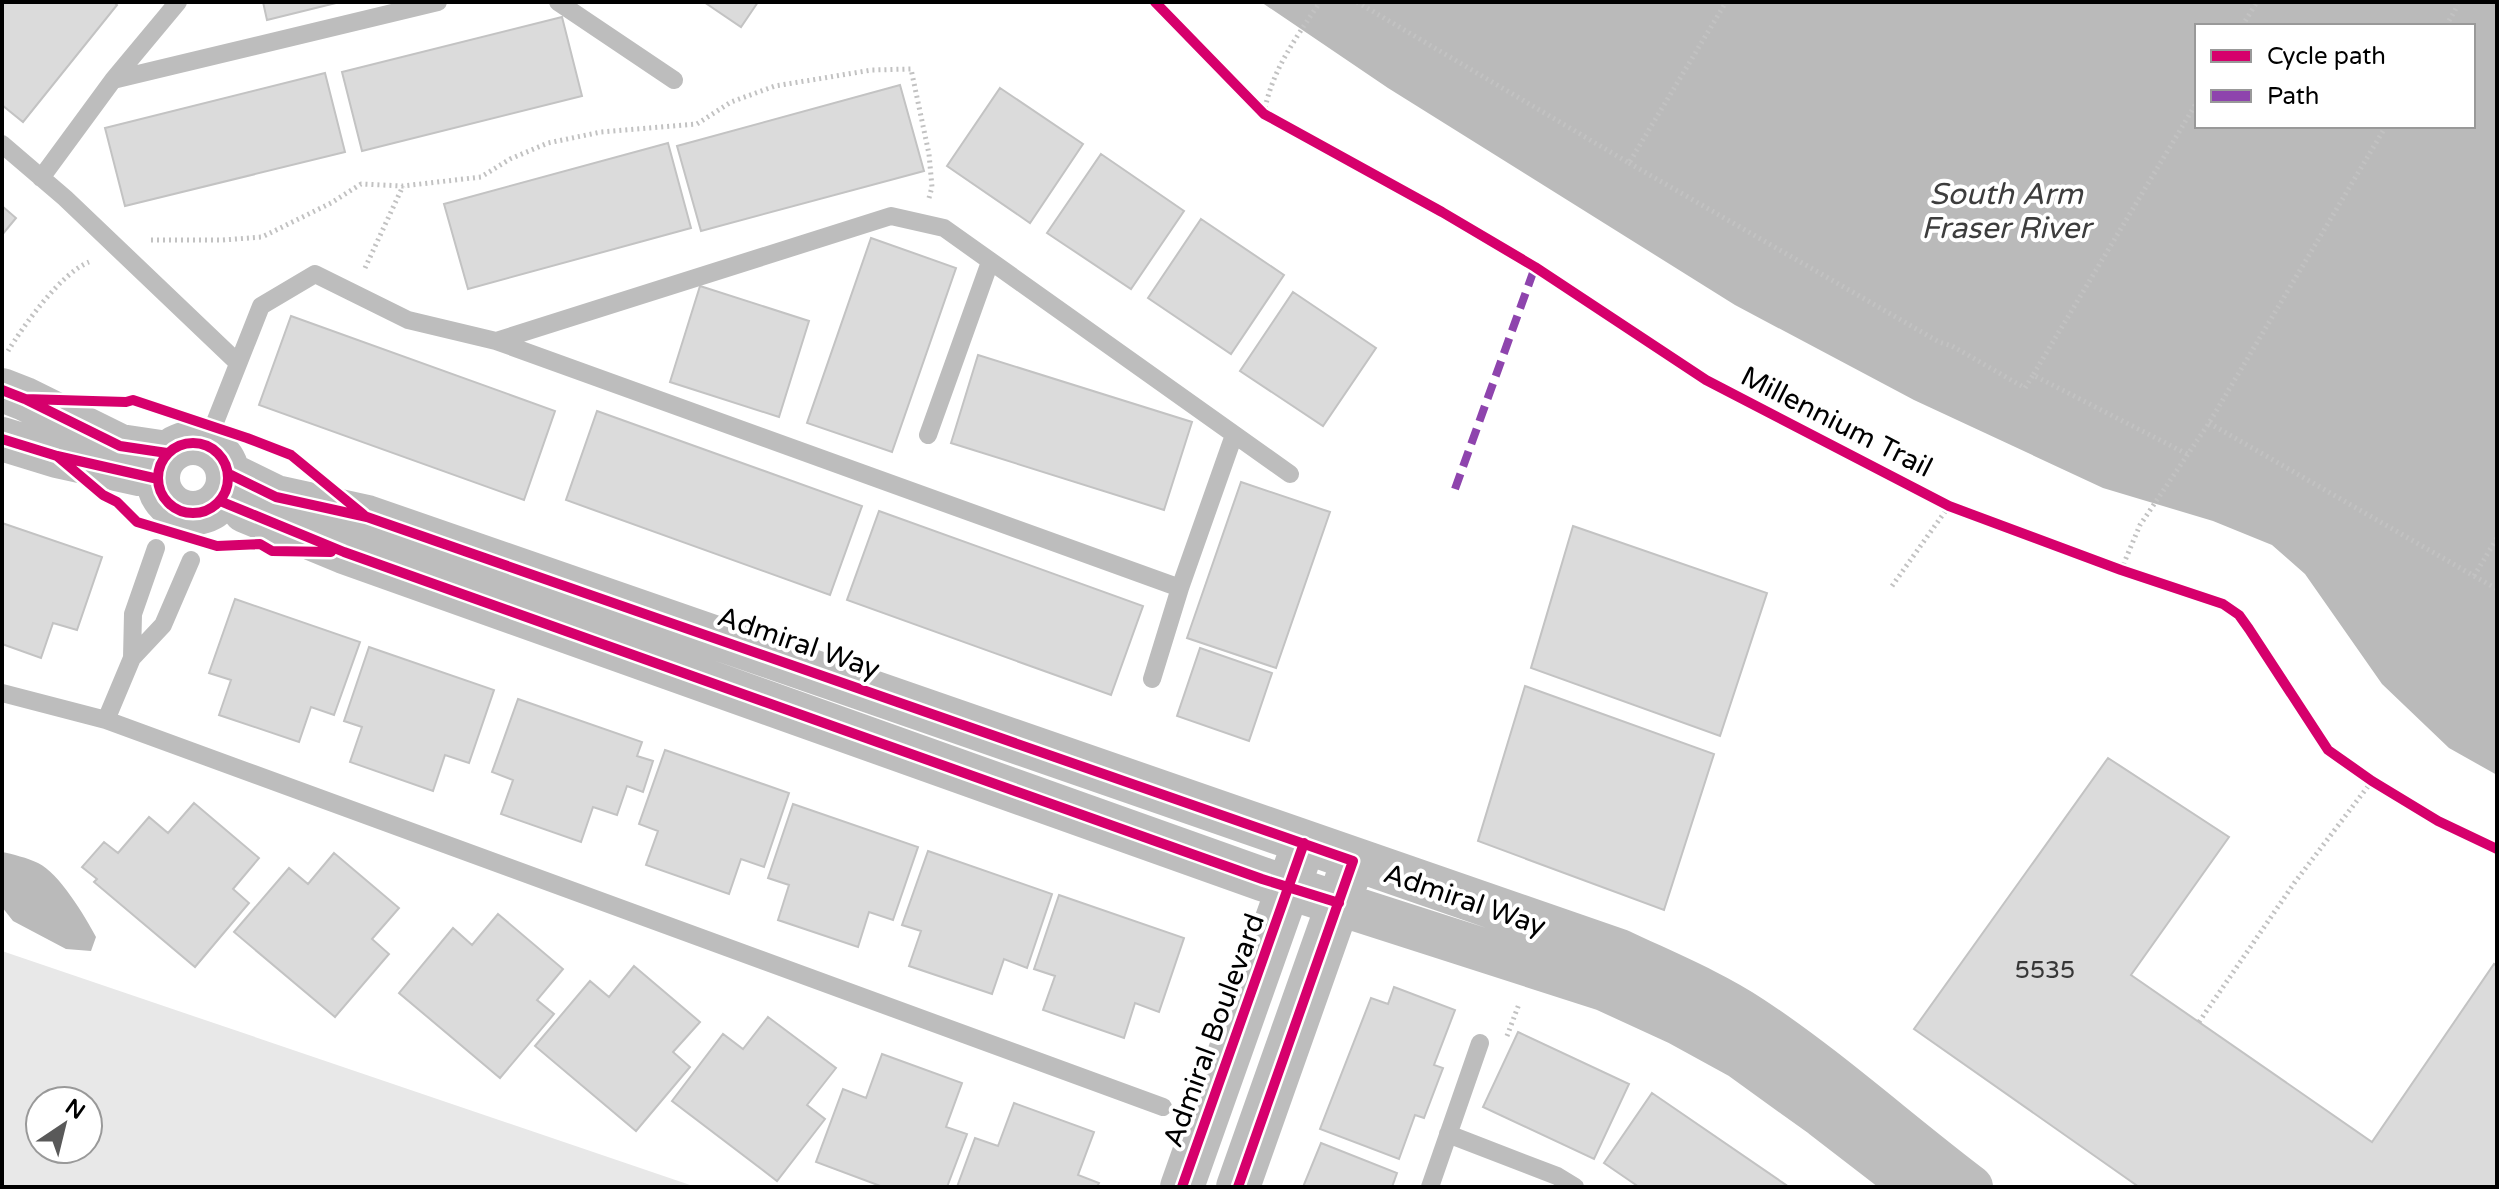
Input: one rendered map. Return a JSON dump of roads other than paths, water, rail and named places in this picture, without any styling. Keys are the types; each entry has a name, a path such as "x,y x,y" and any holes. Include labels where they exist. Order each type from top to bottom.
{"street":[{"name":"Admiral Way","path":"4,373 120,446 276,497 367,517 1620,951 1687,1005"},
{"name":"Admiral Way","path":"2,439 57,456 196,471 344,552 1289,888 1604,989 1749,1016 1824,1068 1898,1171 1971,1187"},
{"name":"Admiral Boulevard","path":"1182,1187 1304,843"},
{"path":"1238,1187 1353,861"}],"lane":[{"path":"41,178 113,80 178,2"},
{"path":"113,80 438,2"},
{"path":"558,2 674,80"},
{"path":"2,144 120,250 238,363"},
{"path":"496,341 891,216 944,228 1290,474"},
{"path":"928,435 990,262"},
{"path":"196,471 261,306 315,274 408,320 496,341 1180,588"},
{"path":"1152,679 1180,588 1234,435"},
{"path":"132,658 133,614 156,548"},
{"path":"106,720 132,658 163,625 191,560"},
{"path":"2,693 106,720 1163,1107"},
{"path":"1430,1187 1480,1043"},
{"path":"1448,1134 1557,1176 1575,1187"}],"water":[{"name":"South Arm Fraser River","path":"1261,2 2497,2 2497,775 2449,748 2382,684 2305,574 2272,545 2213,521 2103,488 1914,400 1735,305 1388,88"},
{"path":"2,852 34,861 63,885 96,937 91,951 66,949 13,921 2,907"}]}
